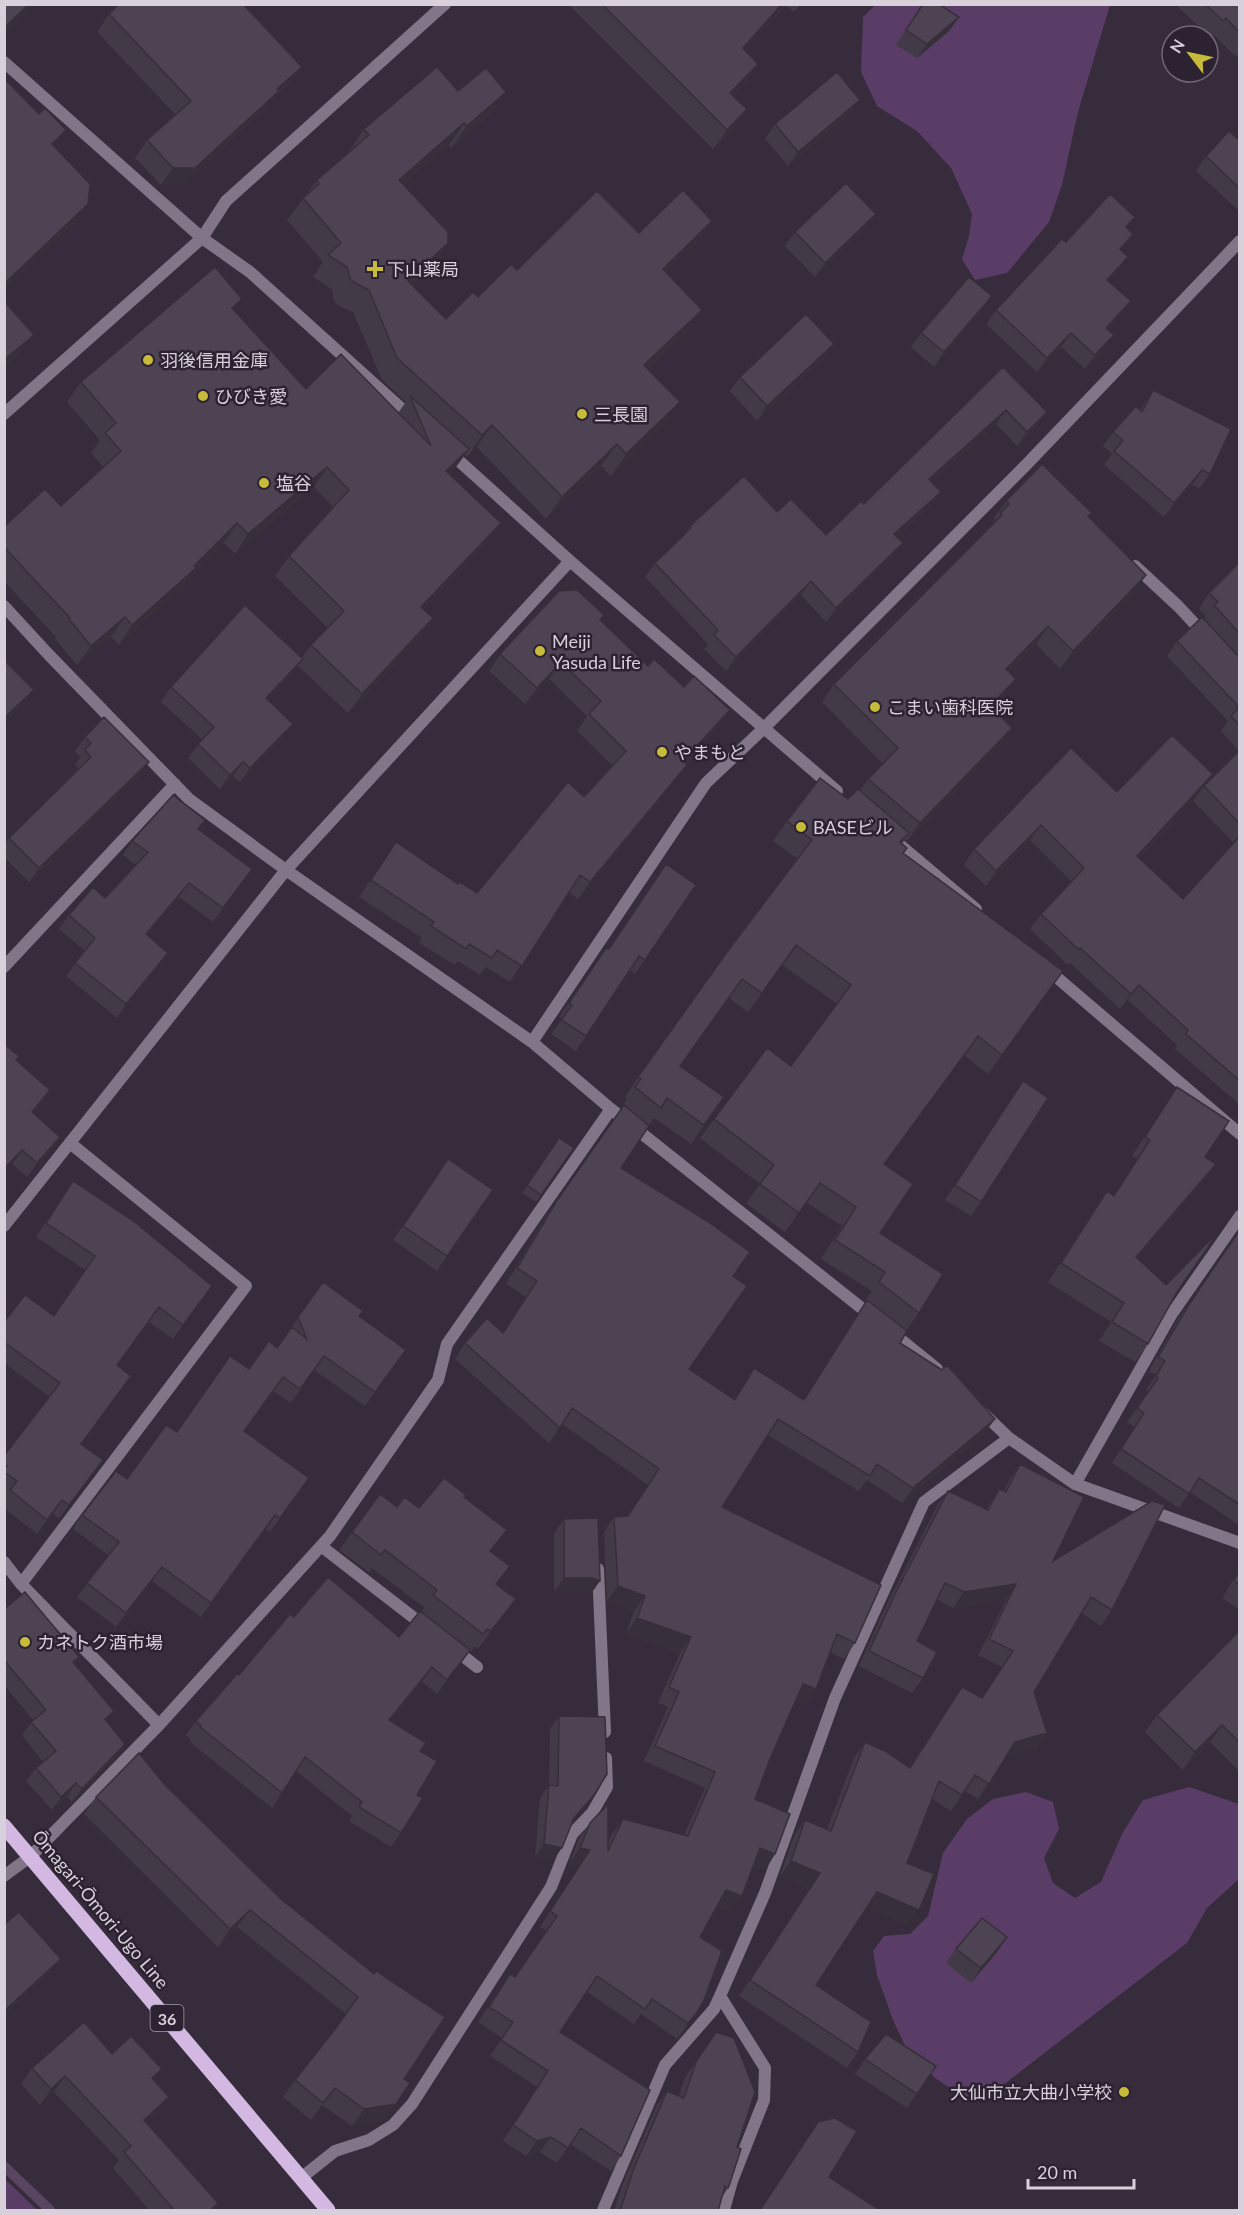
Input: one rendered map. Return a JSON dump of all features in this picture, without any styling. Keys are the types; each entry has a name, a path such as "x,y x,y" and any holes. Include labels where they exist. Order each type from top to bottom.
{"main road":[{"name":"Ōmagari-Ōmori-Ugo Line","path":"4,1826 328,2211"}],"street":[{"path":"4,414 202,238 226,201 445,4"},
{"path":"4,62 202,238 249,272 419,424"},
{"path":"532,1042 706,783 1030,469 1239,242"},
{"path":"436,440 570,561 843,797"},
{"path":"1126,557 1178,606 1216,648"},
{"path":"4,1226 286,870 570,561"},
{"path":"4,606 189,798 286,870 532,1042 610,1109 932,1365 949,1381"},
{"path":"4,967 175,783"},
{"path":"888,834 986,917"},
{"path":"1039,962 1239,1134"},
{"path":"4,1876 31,1856 159,1725 330,1536 438,1380 447,1344 610,1109"},
{"path":"21,1584 246,1286 69,1143"},
{"path":"1075,1484 1171,1315 1239,1216"},
{"path":"975,1405 1009,1438 1075,1484 1239,1544"},
{"path":"603,2211 665,2065 714,2009 720,1996 765,1893 835,1698 924,1502 1009,1438"},
{"path":"321,1546 477,1667"},
{"path":"301,2178 335,2151 369,2140 393,2125 412,2104 551,1887 572,1834 592,1813 607,1787 597,1559"},
{"path":"4,1562 21,1584 159,1725"},
{"path":"720,1996 765,2068 764,2100 732,2181 724,2211"}],"shaded area":[{"path":"875,5 1110,5 1078,112 1062,185 1049,222 1007,273 975,280 962,259 969,236 972,214 951,168 917,131 877,106 861,72 863,17"},
{"path":"1189,1787 1239,1804 1239,1879 1207,1908 1187,1943 990,2095 970,2101 935,2078 906,2048 877,1975 873,1951 884,1936 910,1934 928,1916 943,1853 967,1819 993,1799 1026,1792 1053,1802 1059,1829 1044,1858 1053,1883 1075,1898 1101,1882 1123,1832 1143,1800"},
{"path":"5,2179 37,2210 5,2210"}],"building":[{"path":"4,4 29,4 4,28"},
{"path":"119,4 243,4 302,67 195,168 173,168 147,140 191,101 109,14"},
{"path":"602,4 782,4 743,48 758,64 730,93 747,109 727,130"},
{"path":"923,4 939,4 959,17 927,44 906,30"},
{"path":"1205,4 1239,4 1239,32 1226,18 1223,21"},
{"path":"437,67 458,91 486,68 506,92 467,126 464,123 399,180 448,232 448,243 408,281 446,319 473,292 478,297 511,264 517,270 597,191 639,233 683,190 712,221 663,269 702,310 644,365 680,402 626,454 617,444 562,497 492,425 482,435 397,358 369,290 350,279 347,267 328,255 341,243 303,198 319,184 317,180 369,135 364,129"},
{"path":"837,72 860,100 798,152 775,124"},
{"path":"4,78 39,114 45,108 66,130 52,144 90,184 88,204 4,284"},
{"path":"1229,131 1239,140 1239,188 1206,156"},
{"path":"846,183 876,214 825,263 795,232"},
{"path":"1110,194 1135,217 1126,227 1133,234 1120,249 1128,257 1107,280 1131,301 1106,328 1114,335 1095,355 1071,333 1047,358 996,310 1062,239 1066,242"},
{"path":"215,267 242,299 232,308 306,389 341,354 431,446 410,396 469,449 446,471 501,523 421,607 433,618 362,694 311,645 344,611 289,556 349,490 327,467 248,534 237,523 194,566 196,568 132,625 125,617 91,646 70,618 4,547 4,527 45,489 61,506 121,451 105,433 116,423 81,382"},
{"path":"969,277 992,296 944,352 921,333"},
{"path":"4,301 34,335 4,360"},
{"path":"806,314 834,344 767,406 740,377"},
{"path":"1003,367 1047,412 1027,432 1006,410 929,479 941,492 894,534 903,543 836,608 811,581 736,657 714,635 718,630 655,563 691,528 689,527 744,476 777,512 791,499 826,535 861,501 864,504"},
{"path":"1153,390 1231,429 1210,474 1202,470 1174,503 1114,451 1123,440 1113,432 1136,406 1142,412"},
{"path":"1042,464 1092,513 1088,516 1146,575 1073,651 1048,626 1006,669 1016,679 990,706 1012,728 920,823 868,779 898,748 834,684 1002,515 1000,513 1009,504 1006,501"},
{"path":"1239,563 1239,633 1214,605 1218,602 1209,593"},
{"path":"577,590 604,615 600,620 648,666 654,659 684,687 694,676 730,710 683,761 687,765 590,882 580,875 522,966 497,950 492,958 469,944 466,949 431,926 434,922 371,880 396,842 458,884 460,882 477,893 568,782 584,797 626,751 589,714 601,701 561,662 537,688 500,654 559,591"},
{"path":"245,605 303,659 266,698 293,724 250,768 243,762 230,775 198,744 214,727 171,687"},
{"path":"1202,617 1239,657 1239,707 1177,641"},
{"path":"4,660 34,690 4,718"},
{"path":"1239,708 1239,725 1231,716"},
{"path":"104,717 149,762 39,868 9,838 91,757 85,750 91,743 85,737"},
{"path":"1172,735 1213,774 1137,856 1183,899 1239,837 1239,1080 1186,1034 1188,1030 1139,985 1131,994 1041,914 1084,868 1041,825 996,871 974,849 1071,748 1117,792"},
{"path":"1239,751 1239,823 1204,786"},
{"path":"820,778 848,799 858,789 909,833 900,842 907,848 903,853 1063,971 1002,1055 978,1036 884,1164 913,1184 880,1233 943,1274 919,1313 879,1282 885,1272 835,1240 856,1207 820,1183 799,1213 760,1184 774,1165 714,1119 767,1048 791,1066 851,985 796,945 762,993 742,979 680,1066 724,1097 704,1125 667,1098 661,1108 635,1087 641,1079 638,1077 730,948 812,840 787,821"},
{"path":"173,795 205,820 198,829 252,869 223,908 189,883 146,934 168,953 126,1004 75,963 95,938 69,915 93,887 105,898 148,852 132,841"},
{"path":"666,864 696,885 645,960 639,956 586,1036 561,1020 572,1005 569,1003 606,948 609,949"},
{"path":"4,1044 19,1056 16,1060 50,1090 32,1112 60,1137 37,1163 22,1150 4,1169"},
{"path":"1023,1081 1048,1098 981,1202 955,1185"},
{"path":"1177,1087 1229,1121 1205,1157 1216,1164 1136,1257 1166,1285 1219,1231 1177,1292 1148,1344 1112,1322 1124,1303 1061,1263 1107,1191 1114,1196 1150,1140 1145,1137"},
{"path":"624,1105 649,1126 621,1168 707,1221 750,1252 733,1276 747,1286 689,1369 735,1400 754,1368 804,1400 867,1300 907,1331 900,1343 942,1370 947,1365 995,1419 913,1488 877,1464 870,1476 778,1419 722,1507 881,1585 855,1643 837,1634 816,1689 803,1684 770,1759 755,1799 790,1814 775,1854 760,1848 742,1896 726,1890 700,1937 722,1951 704,2000 696,2014 688,2023 652,1999 645,2009 597,1976 560,2032 650,2090 621,2156 581,2128 568,2148 551,2137 537,2141 513,2125 548,2071 501,2040 513,2022 489,2007 510,1974 515,1977 557,1916 550,1911 590,1850 580,1848 590,1823 608,1804 608,1851 623,1819 688,1836 715,1772 655,1746 679,1692 669,1687 691,1637 637,1618 645,1596 618,1586 614,1517 628,1516 659,1469 572,1408 560,1428 465,1343 487,1318 503,1333 537,1281 517,1268 556,1202"},
{"path":"559,1138 574,1148 541,1195 527,1185"},
{"path":"448,1159 493,1190 447,1256 403,1226"},
{"path":"73,1181 136,1223 212,1286 183,1325 159,1307 117,1365 131,1376 81,1444 103,1460 69,1505 62,1500 47,1520 10,1490 17,1481 4,1472 7,1466 4,1464 4,1456 60,1383 4,1342 4,1322 25,1295 54,1316 95,1256 46,1223"},
{"path":"1239,1231 1239,1504 1199,1478 1189,1494 1121,1449 1144,1413 1137,1408 1158,1378 1156,1376 1165,1361 1158,1357 1188,1306"},
{"path":"323,1282 363,1311 359,1316 406,1350 375,1392 324,1356 300,1389 283,1377 244,1431 309,1478 280,1518 275,1515 211,1603 162,1567 126,1613 87,1583 119,1542 82,1515 116,1471 127,1479 166,1425 177,1432 230,1356 249,1369 269,1341 277,1348 292,1327 307,1339 298,1317"},
{"path":"1020,1464 1084,1497 1053,1561 1152,1501 1165,1505 1112,1610 1091,1597 1034,1692 1047,1733 1015,1742 989,1784 975,1775 962,1795 939,1781 907,1863 934,1874 919,1910 877,1892 816,1985 871,2022 858,2052 750,1980 820,1873 791,1861 805,1820 831,1831 865,1742 885,1751 910,1768 962,1687 982,1698 1013,1651 989,1639 1016,1584 964,1592 945,1583 917,1641 937,1652 923,1678 869,1651 896,1592 948,1491 988,1510 999,1489 1006,1492"},
{"path":"444,1478 466,1495 464,1497 507,1530 490,1551 510,1566 496,1584 516,1599 491,1631 487,1629 483,1634 433,1595 437,1590 385,1550 381,1555 352,1532 380,1494 397,1507 404,1497 419,1508"},
{"path":"598,1518 600,1581 592,1578 564,1578 564,1519"},
{"path":"1239,1572 1239,1584 1234,1581"},
{"path":"328,1577 399,1637 420,1611 470,1650 447,1680 432,1667 389,1720 426,1743 420,1751 437,1761 417,1795 423,1798 401,1833 359,1807 362,1802 305,1757 282,1793 200,1727 196,1721 237,1674 239,1675 290,1614 294,1617"},
{"path":"25,1592 79,1657 73,1662 114,1711 105,1719 125,1744 82,1789 76,1783 61,1797 36,1768 56,1751 31,1722 46,1710 4,1660 4,1609"},
{"path":"1239,1631 1239,1742 1222,1725 1195,1752 1157,1715"},
{"path":"559,1716 605,1717 607,1774 594,1795 574,1818 562,1848 544,1844 549,1785 558,1786"},
{"path":"139,1753 165,1785 281,1899 374,1974 376,1971 445,2017 404,2079 410,2083 396,2104 364,2109 335,2088 323,2103 295,2080 358,1997 250,1910 230,1929 96,1797"},
{"path":"19,1912 61,1959 4,2011 4,1925"},
{"path":"982,1918 1007,1937 981,1968 956,1949"},
{"path":"84,2022 112,2054 131,2036 162,2069 152,2078 169,2097 144,2120 218,2203 212,2209 213,2211 175,2211 124,2152 131,2146 65,2076 51,2089 32,2068"},
{"path":"716,2032 734,2038 755,2092 737,2147 741,2149 729,2186 728,2188 725,2186 718,2211 620,2211 634,2168 667,2091 684,2098 696,2062"},
{"path":"886,2034 936,2066 917,2094 865,2059"},
{"path":"835,2118 857,2131 829,2177 881,2211 764,2211 761,2209 818,2122"}],"waterway":[{"path":"4,2166 50,2210"}],"place":[{"name":"下山薬局","path":"375,269"},
{"name":"羽後信用金庫","path":"148,360"},
{"name":"ひびき愛","path":"203,396"},
{"name":"三長園","path":"582,414"},
{"name":"塩谷","path":"264,483"},
{"name":"Meiji Yasuda Life","path":"540,651"},
{"name":"こまい歯科医院","path":"875,707"},
{"name":"やまもと","path":"662,752"},
{"name":"BASEビル","path":"801,827"},
{"name":"カネトク酒市場","path":"25,1642"},
{"name":"大仙市立大曲小学校","path":"1124,2092"}]}
